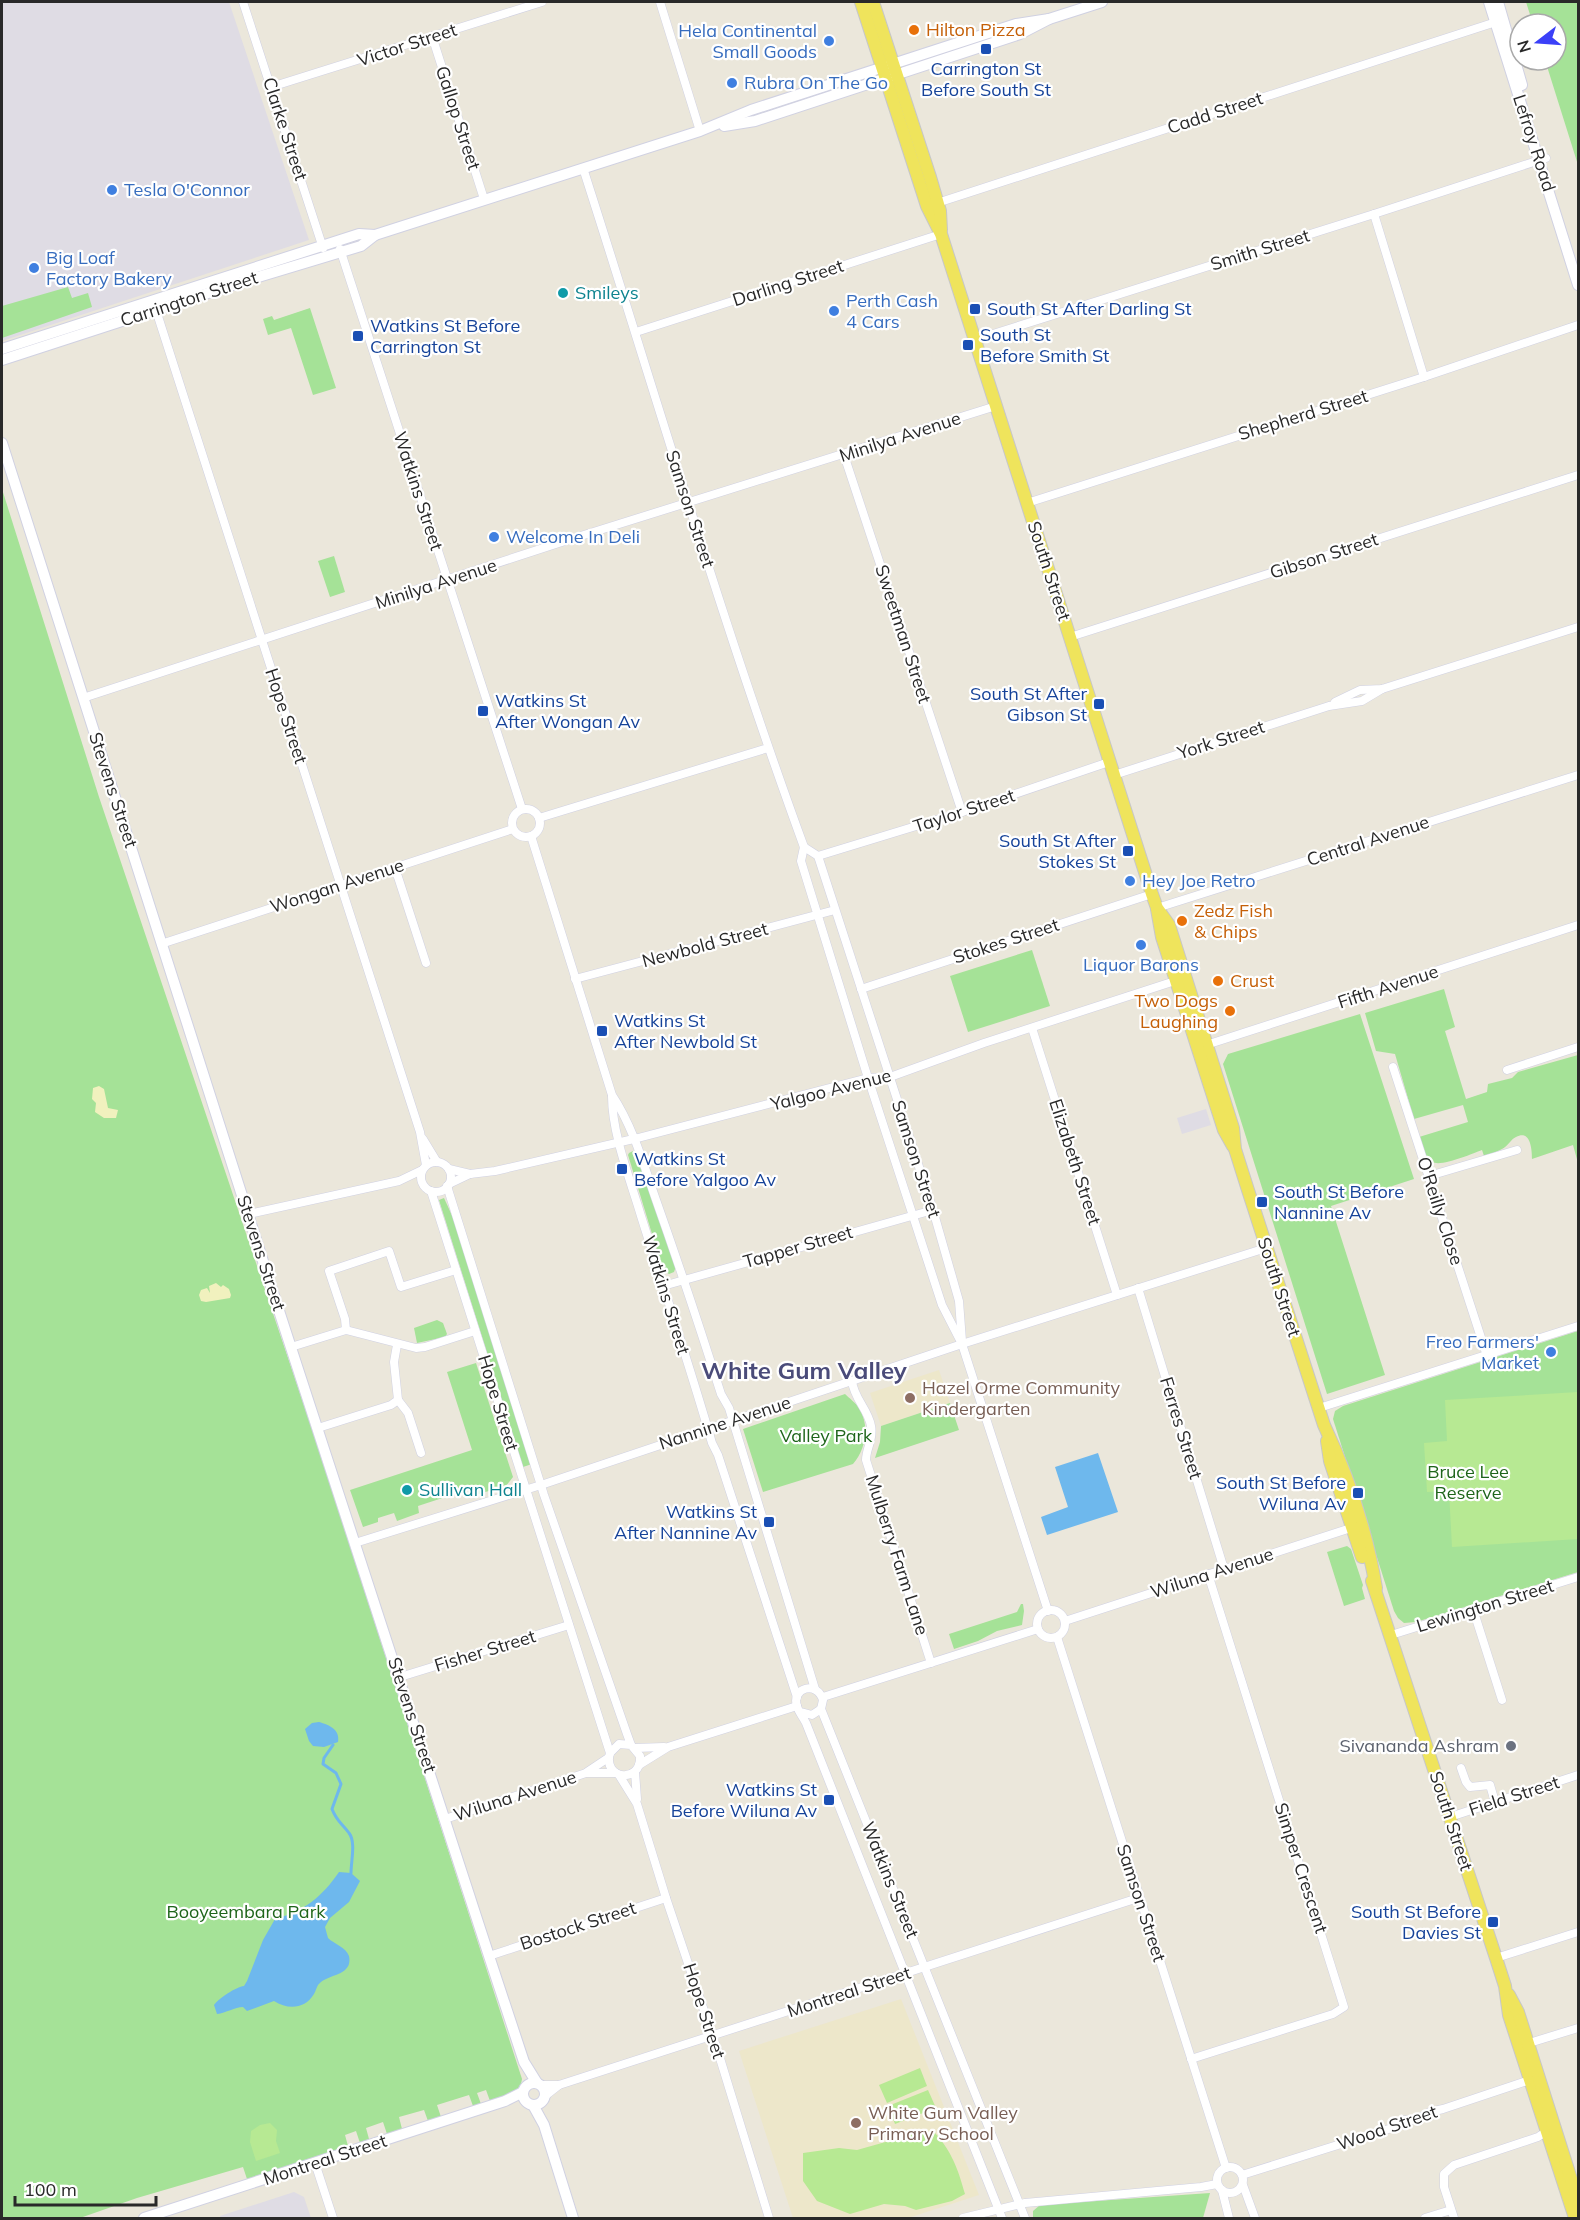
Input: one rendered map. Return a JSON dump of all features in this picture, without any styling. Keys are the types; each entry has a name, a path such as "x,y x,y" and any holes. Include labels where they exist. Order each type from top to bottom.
{"main road":[{"name":"South Street","path":"861,2 889,70"},
{"name":"South Street","path":"873,2 889,70 974,340 1152,894 1157,908 1169,925 1180,979 1233,1128 1235,1149 1324,1425 1330,1461 1356,1527 1364,1562 1376,1588 1496,1958 1505,1986 1509,2015 1523,2045 1578,2201"},
{"name":"South Street","path":"1523,2045 1530,2079 1547,2131 1570,2175 1575,2218"}],"street":[{"name":"Clarke Street","path":"243,2 326,257"},
{"name":"Victor Street","path":"272,87 542,2"},
{"path":"660,2 700,131"},
{"name":"Carrington Street","path":"2,360 337,241 359,234 375,235 700,131 754,121 1016,24 1049,19 1102,2"},
{"name":"Lefroy Road","path":"1489,2 1499,21 1578,285"},
{"name":"Lefroy Road","path":"1498,2 1499,21"},
{"name":"Cadd Street","path":"932,204 1499,21"},
{"name":"Gallop Street","path":"432,36 484,199"},
{"name":"Lefroy Road","path":"1542,159 1578,262"},
{"name":"Smith Street","path":"974,340 1542,159"},
{"name":"Samson Street","path":"583,168 688,504 768,748 804,847 801,861 868,1078 942,1305 962,1344 1048,1611"},
{"path":"1374,214 1424,377"},
{"name":"Darling Street","path":"636,332 941,234"},
{"name":"Carrington Street","path":"2,349 341,253 362,246 375,235"},
{"name":"Watkins Street","path":"337,241 522,809"},
{"name":"Hope Street","path":"154,305 420,1132 424,1168"},
{"name":"Shepherd Street","path":"1027,503 1424,377 1578,325"},
{"name":"Minilya Avenue","path":"83,698 446,580 996,406"},
{"name":"Stevens Street","path":"2,443 161,944 400,1677 573,2218"},
{"name":"Sweetman Street","path":"844,455 962,813"},
{"name":"Gibson Street","path":"1070,638 1578,475"},
{"name":"York Street","path":"1114,775 1329,706 1360,690 1382,689 1578,627"},
{"path":"539,818 768,748"},
{"name":"Taylor Street","path":"818,856 962,813 1109,762"},
{"name":"Central Avenue","path":"1157,908 1578,775"},
{"path":"522,809 530,809 539,818 540,827 531,836 523,837 513,829 512,819 522,809"},
{"name":"Wongan Avenue","path":"161,944 513,829"},
{"name":"Watkins Street","path":"531,836 612,1095 622,1109 634,1139 684,1279 721,1394 729,1408 815,1689"},
{"path":"804,847 818,856"},
{"name":"Samson Street","path":"818,856 933,1210 959,1300 962,1344"},
{"path":"393,868 426,963"},
{"name":"Stokes Street","path":"861,990 1152,894"},
{"name":"Newbold Street","path":"575,980 835,910"},
{"name":"Fifth Avenue","path":"1202,1046 1578,925"},
{"name":"Yalgoo Avenue","path":"448,1185 470,1174 634,1139 868,1078 890,1077 984,1043 1180,979"},
{"name":"Elizabeth Street","path":"1032,1028 1117,1295"},
{"path":"1507,1070 1578,1047"},
{"name":"O'Reilly Close","path":"1393,1067 1487,1356"},
{"name":"Watkins Street","path":"612,1095 612,1110 620,1141 663,1286 798,1705 1002,2218"},
{"name":"Hope Street","path":"420,1132 438,1162"},
{"path":"1429,1176 1517,1150"},
{"path":"249,1214 399,1181 422,1182 431,1191 440,1191 448,1185 449,1169 438,1162 399,1181"},
{"path":"422,1182 424,1168"},
{"name":"Yalgoo Avenue","path":"449,1169 470,1174"},
{"name":"Hope Street","path":"448,1185 541,1485 633,1746"},
{"name":"Hope Street","path":"431,1191 609,1755"},
{"name":"Tapper Street","path":"663,1286 933,1210"},
{"name":"Nannine Avenue","path":"355,1543 541,1485 962,1344 1266,1248"},
{"path":"346,1330 345,1319 329,1271 389,1251 401,1287 456,1270"},
{"name":"Ferres Street","path":"1138,1288 1224,1569"},
{"path":"1319,1408 1578,1326"},
{"path":"291,1347 346,1330 397,1345 416,1348 475,1331"},
{"path":"397,1345 394,1362 398,1400 408,1413 421,1453"},
{"name":"Mulberry Farm Lane","path":"852,1381 855,1396 866,1408 872,1426 866,1460 931,1663"},
{"path":"318,1428 391,1405 398,1400"},
{"name":"Wiluna Avenue","path":"1065,1621 1356,1527"},
{"name":"Simper Crescent","path":"1191,2059 1333,2014 1344,2007 1208,1574"},
{"name":"Lewington Street","path":"1391,1635 1578,1577"},
{"path":"1473,1609 1502,1700"},
{"path":"1048,1611 1058,1613 1065,1621 1064,1630 1057,1637 1046,1637 1038,1629 1039,1618 1048,1611"},
{"name":"Fisher Street","path":"400,1677 569,1625"},
{"path":"823,1697 1038,1629"},
{"name":"Samson Street","path":"1057,1637 1138,1898 1226,2168"},
{"path":"668,1747 619,1744 609,1755 609,1763 617,1774 627,1775 668,1747 798,1705 806,1689 815,1689 823,1697"},
{"path":"798,1705 812,1715 821,1709 823,1697"},
{"name":"Watkins Street","path":"821,1709 1024,2218"},
{"path":"633,1746 640,1756 637,1768"},
{"name":"Wiluna Avenue","path":"586,1773 609,1755"},
{"name":"Hope Street","path":"637,1768 637,1804"},
{"path":"1461,1768 1470,1787 1490,1785 1495,1802"},
{"name":"Wiluna Avenue","path":"445,1819 586,1773 617,1774"},
{"name":"Hope Street","path":"617,1774 637,1804 769,2218"},
{"name":"Field Street","path":"1450,1817 1578,1775"},
{"name":"Bostock Street","path":"489,1956 666,1898"},
{"name":"Montreal Street","path":"144,2218 1138,1898"},
{"path":"1496,1958 1578,1932"},
{"path":"1523,2045 1578,2028"},
{"name":"Wood Street","path":"1242,2175 1395,2127 1403,2120 1416,2120 1430,2112 1530,2079"},
{"path":"1454,2218 1444,2187 1443,2174 1454,2165 1538,2137 1547,2131"},
{"path":"315,2163 333,2218"},
{"path":"1229,2218 1218,2176 1226,2168 1236,2168 1242,2175 1242,2185 1255,2218"},
{"path":"963,2218 998,2208 1068,2198 1201,2187 1220,2187 1231,2193 1236,2192 1242,2185"},
{"path":"1425,2218 1451,2210"}],"shaded area":[{"path":"2,2 229,2 309,240 2,341"},
{"path":"1206,1109 1211,1125 1182,1134 1177,1118"},
{"name":"Hazel Orme Community Kindergarten","path":"939,1370 950,1403 881,1426 870,1393"},
{"name":"White Gum Valley Primary School","path":"901,1999 979,2195 908,2218 793,2218 739,2051"},
{"path":"294,2192 304,2197 311,2218 221,2218 220,2216"}],"green space":[{"path":"1526,2 1578,2 1578,165 1549,72 1568,72 1568,12 1529,12"},
{"path":"68,287 72,298 88,293 92,307 2,338 2,306"},
{"path":"310,308 336,388 313,395 291,328 268,335 263,319 272,316 274,320"},
{"name":"Booyeembara Park","path":"2,489 99,797 316,1441 522,2079 518,2089 505,2096 490,2101 486,2090 477,2093 481,2104 473,2106 469,2095 437,2105 441,2117 428,2121 424,2110 399,2117 402,2129 387,2134 383,2122 366,2128 369,2139 360,2143 356,2131 345,2135 348,2146 247,2179 243,2167 137,2198 80,2218 2,2218"},
{"path":"334,556 345,592 330,597 318,561"},
{"path":"1032,950 1050,1006 968,1032 950,976"},
{"path":"1444,989 1455,1027 1445,1031 1466,1099 1487,1092 1488,1084 1512,1078 1518,1072 1578,1055 1578,1163 1573,1145 1532,1159 1530,1142 1528,1138 1521,1135 1502,1149 1484,1156 1482,1150 1442,1163 1432,1162 1427,1157 1419,1137 1468,1122 1463,1105 1414,1119 1395,1054 1376,1051 1365,1013"},
{"path":"1360,1014 1414,1179 1331,1206 1385,1375 1327,1394 1223,1064 1228,1054"},
{"path":"633,1151 655,1201 676,1266 674,1272 669,1274 663,1270 628,1155"},
{"path":"444,1198 460,1233 532,1464 523,1467 439,1200"},
{"path":"437,1320 443,1323 447,1334 445,1337 417,1343 414,1328"},
{"name":"Bruce Lee Reserve","path":"1578,1331 1578,1572 1416,1622 1404,1623 1394,1611 1333,1419 1335,1411 1343,1406"},
{"path":"476,1363 513,1477 506,1486 475,1495 473,1488 418,1506 419,1513 397,1521 394,1513 378,1518 378,1522 363,1527 350,1490 472,1450 447,1372"},
{"path":"1578,1392 1578,1539 1452,1547 1449,1491 1427,1492 1424,1443 1447,1441 1445,1400"},
{"name":"Valley Park","path":"845,1394 859,1408 865,1422 864,1444 853,1464 763,1492 743,1429"},
{"path":"950,1403 959,1430 875,1458 880,1442 881,1426"},
{"path":"1347,1546 1351,1549 1363,1585 1365,1599 1344,1606 1327,1552"},
{"path":"1023,1604 1024,1611 1022,1625 997,1631 978,1641 954,1649 949,1634 1017,1612"},
{"path":"920,2068 927,2086 887,2103 879,2085"},
{"path":"928,2090 936,2108 895,2124 888,2106"},
{"path":"270,2123 277,2130 276,2141 280,2153 256,2161 250,2142 251,2131 260,2125"},
{"path":"921,2132 935,2133 946,2147 957,2169 965,2194 952,2201 916,2210 905,2206 884,2204 850,2214 817,2201 803,2181 803,2153 839,2148 857,2150"},
{"path":"1210,2193 1203,2218 1033,2218 1033,2211 1040,2205"}],"sand":[{"path":"99,1086 104,1089 108,1108 118,1110 116,1118 104,1118 95,1112 96,1103 92,1099 93,1088"},
{"path":"216,1283 229,1289 230,1298 201,1301 199,1295 201,1290 207,1288 210,1293 209,1286"}],"water":[{"path":"1098,1453 1118,1512 1047,1535 1041,1517 1068,1507 1055,1467"},
{"path":"319,1722 336,1731 338,1742 324,1747 313,1746 305,1729 312,1723"},
{"path":"339,1872 351,1873 360,1881 349,1902 330,1918 325,1927 328,1938 343,1948 349,1956 348,1967 321,1982 310,1999 301,2005 290,2007 274,2001 247,2011 240,2007 217,2014 214,2005 216,2002 244,1986 263,1940 275,1919 295,1912 312,1902"}],"waterway":[{"path":"333,1745 324,1758 323,1764 336,1773 341,1784 332,1809 351,1837 353,1846 351,1873"}],"place":[{"name":"Hilton Pizza","path":"914,30"},
{"name":"Hela Continental Small Goods","path":"829,41"},
{"name":"Carrington St Before South St","path":"986,49"},
{"name":"Rubra On The Go","path":"732,83"},
{"name":"Tesla O'Connor","path":"112,190"},
{"name":"Big Loaf Factory Bakery","path":"34,268"},
{"name":"Smileys","path":"563,293"},
{"name":"South St After Darling St","path":"975,309"},
{"name":"Perth Cash 4 Cars","path":"834,311"},
{"name":"Watkins St Before Carrington St","path":"358,336"},
{"name":"South St Before Smith St","path":"968,345"},
{"name":"Welcome In Deli","path":"494,537"},
{"name":"South St After Gibson St","path":"1099,704"},
{"name":"Watkins St After Wongan Av","path":"483,711"},
{"name":"South St After Stokes St","path":"1128,851"},
{"name":"Hey Joe Retro","path":"1130,881"},
{"name":"Zedz Fish & Chips","path":"1182,921"},
{"name":"Liquor Barons","path":"1141,945"},
{"name":"Crust","path":"1218,981"},
{"name":"Two Dogs Laughing","path":"1230,1011"},
{"name":"Watkins St After Newbold St","path":"602,1031"},
{"name":"Watkins St Before Yalgoo Av","path":"622,1169"},
{"name":"South St Before Nannine Av","path":"1262,1202"},
{"name":"Freo Farmers' Market","path":"1551,1352"},
{"name":"Hazel Orme Community Kindergarten","path":"910,1398"},
{"name":"Sullivan Hall","path":"407,1490"},
{"name":"South St Before Wiluna Av","path":"1358,1493"},
{"name":"Watkins St After Nannine Av","path":"769,1522"},
{"name":"Sivananda Ashram","path":"1511,1746"},
{"name":"Watkins St Before Wiluna Av","path":"829,1800"},
{"name":"South St Before Davies St","path":"1493,1922"},
{"name":"White Gum Valley Primary School","path":"856,2123"}],"district":[{"name":"White Gum Valley","path":"804,1371"}]}
